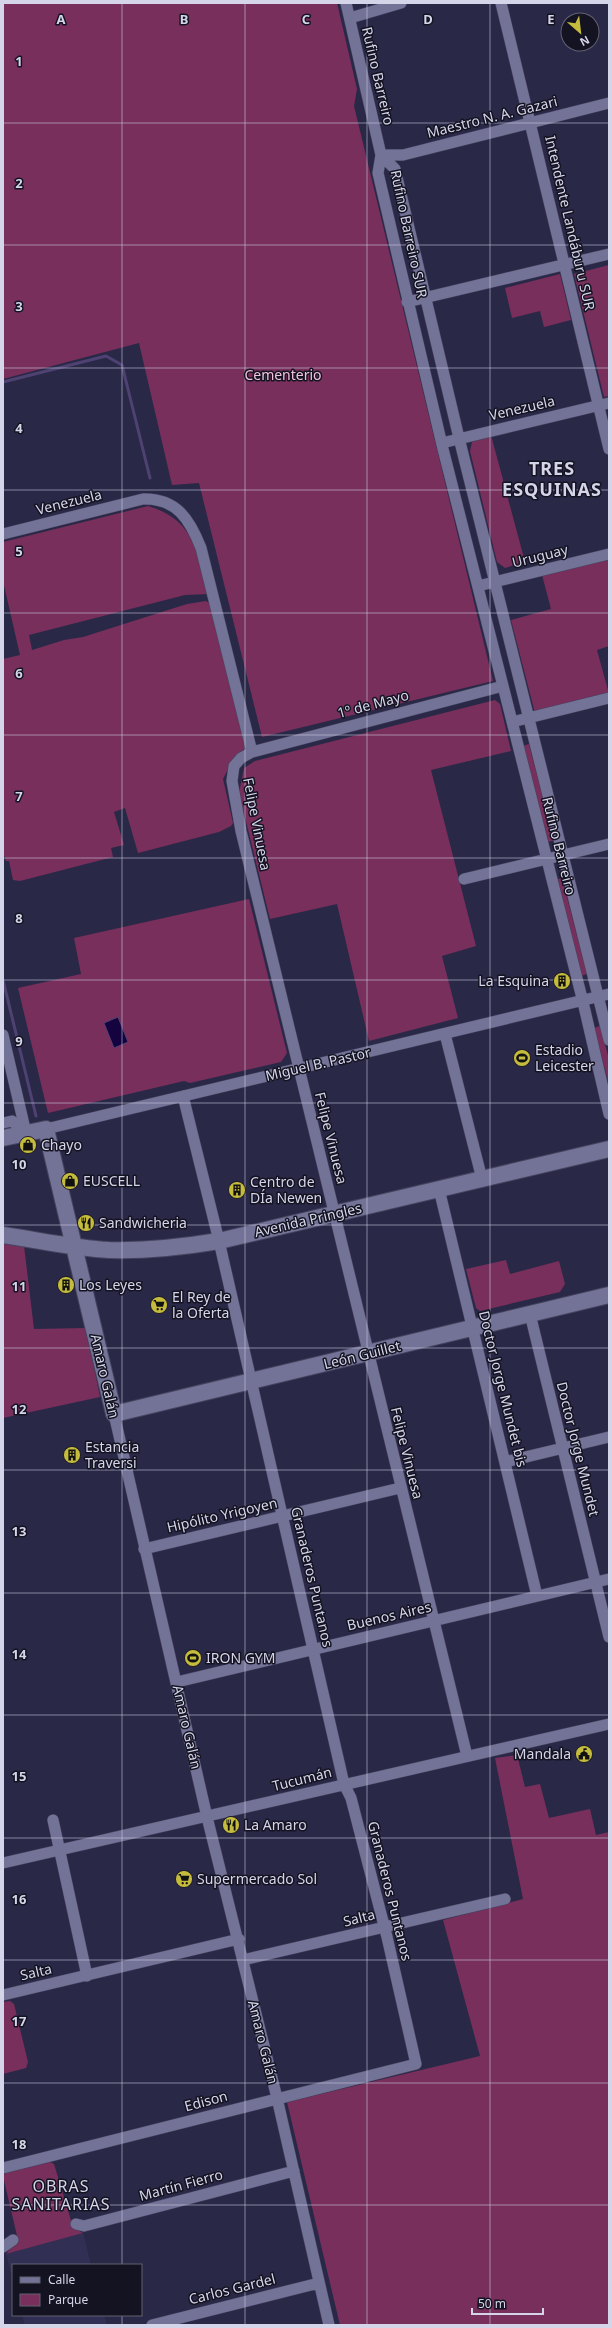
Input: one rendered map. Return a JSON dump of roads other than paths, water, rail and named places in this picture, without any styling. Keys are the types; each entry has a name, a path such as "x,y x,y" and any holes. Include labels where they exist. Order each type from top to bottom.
{"street":[{"name":"Rufino Barreiro","path":"346,3 381,156"},
{"path":"350,18 401,3"},
{"name":"Intendente Landáburu SUR","path":"501,3 565,264 597,406 609,449"},
{"name":"Maestro N. A. Gazari","path":"381,156 403,155 609,103"},
{"name":"Rufino Barreiro SUR","path":"381,156 395,168 495,583"},
{"name":"Rufino Barreiro SUR","path":"381,156 378,173 407,302 478,586"},
{"path":"407,302 609,254"},
{"name":"Venezuela","path":"442,443 609,403"},
{"name":"Venezuela","path":"3,534 143,499 158,499 171,505 186,518 194,530 201,548 217,604 252,752"},
{"name":"Uruguay","path":"478,586 609,554"},
{"name":"Rufino Barreiro","path":"495,583 563,855 604,996 609,1040"},
{"name":"Rufino Barreiro","path":"478,586 583,1002 609,1114"},
{"name":"1º de Mayo","path":"252,752 503,686"},
{"path":"512,722 609,698"},
{"name":"Felipe Vinuesa","path":"252,752 241,758 234,766 232,781 241,831 298,1069 335,1214 432,1621 467,1756"},
{"path":"464,879 609,844"},
{"name":"Miguel B. Pastor","path":"3,1138 604,996"},
{"path":"445,1034 482,1179"},
{"path":"3,1035 26,1133"},
{"name":"Granaderos Puntanos","path":"183,1096 219,1241 344,1784 351,1798 384,1927 416,2064"},
{"path":"3,1123 12,1121 26,1133"},
{"name":"Amaro Galán","path":"46,1129 75,1246 144,1549 177,1682 207,1818 239,1939 329,2325"},
{"name":"Avenida Pringles","path":"3,1235 75,1246 135,1250 219,1241 609,1149"},
{"name":"Doctor Jorge Mundet bis","path":"439,1189 537,1596"},
{"name":"León Guillet","path":"114,1414 609,1295"},
{"name":"Doctor Jorge Mundet","path":"530,1314 609,1637"},
{"path":"505,1462 609,1437"},
{"name":"Hipólito Yrigoyen","path":"144,1549 400,1488"},
{"name":"Buenos Aires","path":"177,1682 609,1579"},
{"name":"Tucumán","path":"3,1863 207,1818 344,1784 609,1724"},
{"path":"53,1820 87,1976"},
{"name":"Salta","path":"243,1960 505,1899"},
{"name":"Salta","path":"3,1995 239,1939"},
{"name":"Edison","path":"3,2168 416,2064"},
{"name":"Martín Fierro","path":"76,2224 84,2226 294,2171"},
{"path":"3,2247 13,2240"},
{"name":"Carlos Gardel","path":"152,2325 319,2283"}],"waterway":[{"path":"3,382 106,356 122,365 150,478"},
{"path":"3,980 36,1116"}],"place":[{"name":"La Esquina","path":"562,981"},
{"name":"Estadio Leicester","path":"522,1058"},
{"name":"Chayo","path":"28,1145"},
{"name":"EUSCELL","path":"70,1181"},
{"name":"Centro de DÍa Newen","path":"237,1190"},
{"name":"Sandwicheria","path":"86,1223"},
{"name":"Los Leyes","path":"66,1285"},
{"name":"El Rey de la Oferta","path":"159,1305"},
{"name":"Estancia Traversi","path":"72,1455"},
{"name":"IRON GYM","path":"193,1658"},
{"name":"Mandala","path":"584,1754"},
{"name":"La Amaro","path":"231,1825"},
{"name":"Supermercado Sol","path":"184,1879"}],"district":[{"name":"TRES ESQUINAS","path":"552,479"},
{"name":"OBRAS SANITARIAS","path":"61,2195"}],"park label":[{"name":"Cementerio","path":"283,375"}]}
